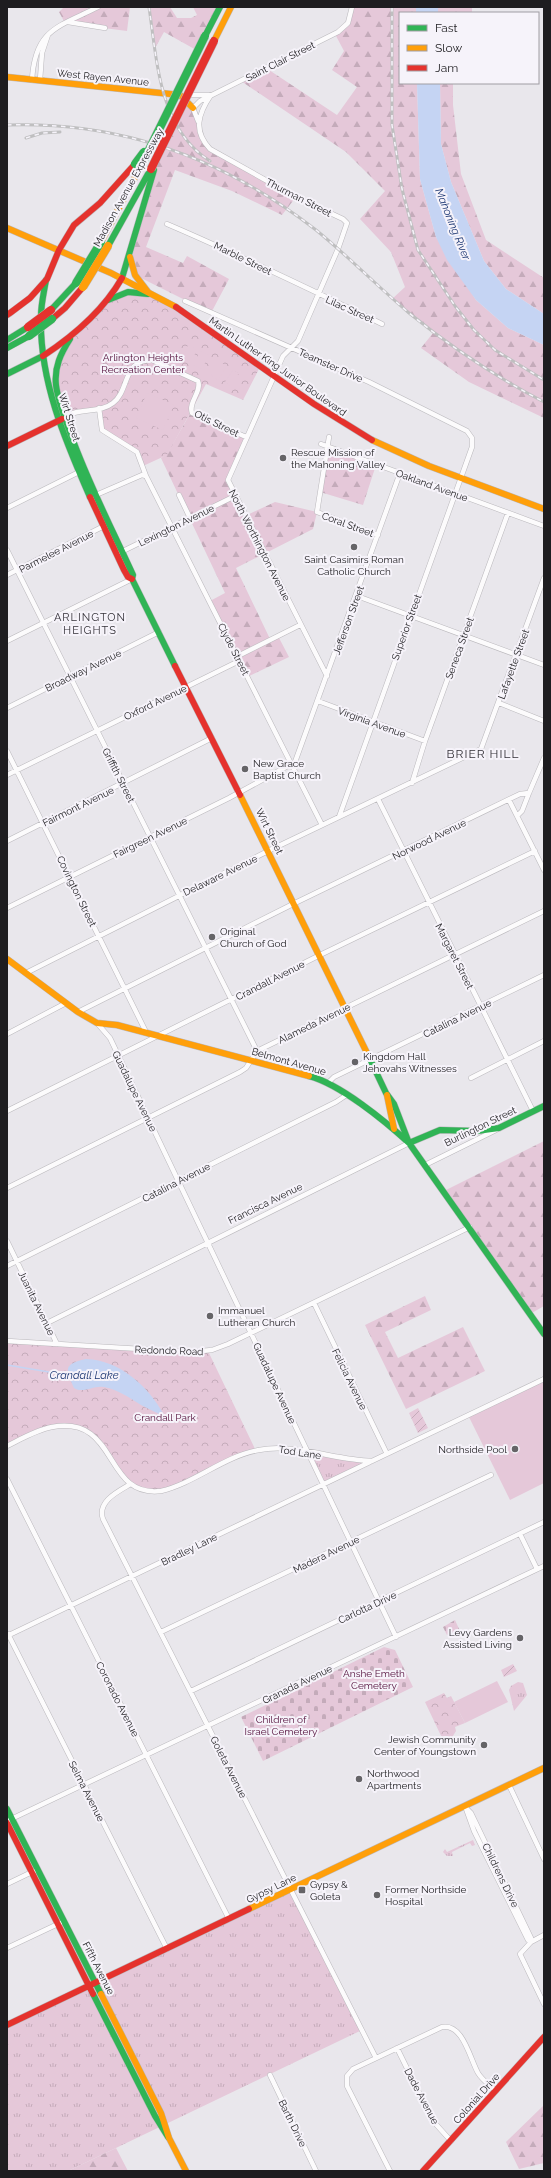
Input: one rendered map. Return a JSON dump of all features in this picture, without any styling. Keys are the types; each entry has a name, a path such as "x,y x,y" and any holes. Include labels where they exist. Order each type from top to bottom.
{"main road":[{"path":"212,22 217,7"},
{"name":"Madison Avenue Expressway","path":"104,244 138,164 153,142 220,7"},
{"name":"Madison Avenue Expressway","path":"7,340 52,319 65,308 152,169 231,7"},
{"path":"224,21 235,7"},
{"name":"West Rayen Avenue","path":"7,77 180,95"},
{"path":"180,95 193,108"},
{"name":"Wirt Street","path":"120,553 104,526 79,472 43,356 39,322 41,299 47,279 59,250 74,225 100,203 138,164"},
{"name":"Wirt Street","path":"152,169 122,278 108,300 76,332 60,356 56,374 56,388 62,418 96,495 120,553 128,577 132,579 159,632 295,903 371,1059 386,1093 394,1129"},
{"name":"Martin Luther King Junior Boulevard","path":"7,228 122,278 188,315 326,413 364,436 408,458 544,509"},
{"path":"129,256 134,273 150,293"},
{"path":"8,314 30,298 47,279"},
{"name":"Madison Avenue Expressway","path":"7,348 29,331 79,285"},
{"path":"108,300 128,292 150,293"},
{"path":"7,374 43,356 76,332"},
{"path":"7,446 62,418"},
{"name":"Belmont Avenue","path":"7,959 78,1012 97,1023 117,1025 146,1032 314,1077 328,1083 394,1129 409,1143 470,1227 544,1334"},
{"name":"Wirt Street","path":"386,1093 394,1104 409,1143"},
{"name":"Burlington Street","path":"499,1128 544,1106"},
{"name":"Francisca Avenue","path":"409,1143 440,1130 477,1131 499,1128"},
{"name":"Gypsy Lane","path":"7,2025 291,1889 466,1808 544,1768"},
{"name":"Fifth Avenue","path":"7,1809 9,1821 92,1984 161,2113 169,2138 186,2171"},
{"name":"Colonial Drive","path":"425,2170 544,2037"}],"street":[{"path":"36,80 36,51 43,39 68,22 98,7"},
{"name":"Saint Clair Street","path":"193,108 211,95 244,80 338,32 350,19 352,7"},
{"path":"68,22 105,28"},
{"path":"36,80 48,35"},
{"name":"Saint Clair Street","path":"180,95 211,95"},
{"path":"198,121 204,105 211,95"},
{"path":"193,108 198,121"},
{"name":"Thurman Street","path":"198,121 201,137 210,149 252,171 296,197 346,221"},
{"name":"North Worthington Avenue","path":"327,676 228,480 283,356 298,340 338,249 347,226 346,221"},
{"name":"Marble Street","path":"167,224 234,252 318,294"},
{"name":"Lilac Street","path":"318,294 382,324"},
{"name":"Teamster Drive","path":"185,301 401,398 466,432 472,438"},
{"name":"Otis Street","path":"62,418 75,411 107,406 116,400 130,372 135,366 144,361 152,360 198,381 199,387 191,409 192,413 246,437"},
{"name":"Clyde Street","path":"99,408 102,430 137,452 146,475 322,825"},
{"path":"327,447 329,437"},
{"name":"Superior Street","path":"339,817 410,615 472,447 472,438"},
{"name":"Oakland Avenue","path":"321,444 544,526"},
{"name":"Coral Street","path":"327,447 317,512 378,535"},
{"path":"7,508 79,472"},
{"name":"Jefferson Street","path":"292,765 298,756 357,596 400,473"},
{"path":"96,495 146,475"},
{"path":"179,495 190,518"},
{"name":"Lexington Avenue","path":"120,553 235,496"},
{"name":"Seneca Street","path":"412,783 425,741 508,513"},
{"name":"Parmelee Avenue","path":"7,575 104,526"},
{"name":"Griffith Street","path":"7,550 257,1051"},
{"name":"Lafayette Street","path":"481,749 544,578"},
{"path":"7,641 132,579"},
{"path":"357,596 544,664"},
{"name":"Oxford Avenue","path":"7,775 96,730 236,663 240,655 300,625"},
{"name":"Broadway Avenue","path":"7,708 159,632"},
{"name":"Virginia Avenue","path":"318,701 425,741"},
{"path":"499,703 544,721"},
{"name":"Fairmont Avenue","path":"7,841 212,738"},
{"name":"Delaware Avenue","path":"26,973 268,851 378,800 481,749"},
{"name":"Covington Street","path":"7,751 146,1032"},
{"path":"517,816 522,811 544,758"},
{"name":"Fairgreen Avenue","path":"7,908 292,765"},
{"name":"Norwood Avenue","path":"125,988 295,903 509,800 529,792"},
{"name":"Margaret Street","path":"378,800 533,1111"},
{"path":"509,800 534,852 542,863 544,870"},
{"name":"Crandall Avenue","path":"7,1111 534,852"},
{"name":"Alameda Avenue","path":"257,1051 544,910"},
{"name":"Catalina Avenue","path":"328,1083 334,1077 544,975"},
{"path":"78,1012 125,988"},
{"path":"7,1034 66,1003"},
{"name":"Guadalupe Avenue","path":"97,1023 110,1038 396,1637"},
{"path":"471,1078 544,1041"},
{"path":"7,1188 240,1072 251,1061 257,1051"},
{"name":"Catalina Avenue","path":"7,1266 336,1102 345,1096"},
{"name":"Burlington Street","path":"425,1165 499,1128"},
{"name":"Francisca Avenue","path":"47,1323 409,1143"},
{"name":"Redondo Road","path":"7,1341 198,1352 220,1348 470,1227"},
{"name":"Juanita Avenue","path":"7,1241 57,1344"},
{"name":"Felicia Avenue","path":"314,1303 387,1454"},
{"name":"Tod Lane","path":"129,1485 147,1491 161,1491 251,1452 274,1448 307,1452 342,1459 372,1461 544,1379"},
{"path":"7,1446 33,1433 52,1427 66,1426 79,1429 93,1436 103,1445 122,1478 129,1485"},
{"name":"Bradley Lane","path":"7,1635 372,1461"},
{"name":"Madera Avenue","path":"161,1632 491,1475"},
{"name":"Coronado Avenue","path":"7,1479 229,1919"},
{"name":"Goleta Avenue","path":"129,1485 106,1502 102,1510 104,1519 376,2058"},
{"name":"Carlotta Drive","path":"191,1691 544,1522"},
{"path":"520,1534 537,1570"},
{"name":"Granada Avenue","path":"9,1821 544,1566"},
{"name":"Selma Avenue","path":"7,1635 166,1949"},
{"path":"509,1785 544,1859"},
{"name":"Childrens Drive","path":"466,1808 472,1824 528,1940 531,1942"},
{"name":"Childrens Drive","path":"466,1808 471,1813 477,1825 531,1938 531,1942"},
{"path":"7,1884 35,1871"},
{"path":"7,1948 60,1922"},
{"path":"544,1935 531,1942 520,1954 544,2004"},
{"path":"390,2171 346,2083 348,2075 353,2069 442,2027 451,2027 460,2034 478,2074 496,2090"},
{"name":"Dade Avenue","path":"397,2048 433,2121 451,2141"},
{"name":"Barth Drive","path":"270,2075 316,2171"}],"green space":[{"path":"64,7 130,7 127,31 65,23 59,12"},
{"path":"149,7 170,7 177,18 191,18 197,15 193,7 217,7 198,51 164,32 155,48"},
{"path":"352,7 416,7 416,12 399,12 399,84 417,84 420,179 436,237 476,300 508,328 544,345 544,418 469,382 421,348 433,333 392,299 405,287 391,252 360,219 385,191 346,152 241,81 266,68 337,115 357,87 332,70 344,51 335,34 345,26"},
{"path":"438,7 472,7 472,12 438,12"},
{"path":"440,84 453,84 453,105 461,174 486,240 544,278 544,314 506,289 484,261 451,182 441,144"},
{"path":"186,100 190,104 206,145 296,197 282,215 232,191 175,170 146,247 183,263 187,256 229,279 211,313 135,275 132,259 134,238 148,188"},
{"name":"Arlington Heights Recreation Center","path":"122,294 153,295 260,367 243,400 206,384 167,455 143,466 137,452 105,433 99,409 68,415 59,397 57,379 60,362 67,346 78,330 107,304"},
{"path":"188,345 197,350 190,364 181,360"},
{"path":"200,351 209,355 202,369 193,365"},
{"path":"219,361 227,366 218,380 210,374"},
{"path":"233,370 239,373 230,386 225,382"},
{"path":"147,393 174,405 163,430 136,418"},
{"path":"191,412 246,437 228,480 245,516 275,502 317,512 313,529 236,568 270,639 278,636 289,657 247,677 210,601 225,593 161,458 167,454"},
{"path":"327,447 376,465 363,505 320,492"},
{"path":"544,1141 544,1306 530,1314 444,1191"},
{"path":"425,1296 431,1310 385,1332 398,1358 463,1327 485,1371 406,1409 365,1325"},
{"name":"Crandall Park","path":"7,1341 208,1351 256,1451 161,1491 129,1485 122,1478 98,1439 79,1429 52,1427 7,1446"},
{"name":"Northside Pool","path":"544,1379 544,1483 510,1500 468,1415"},
{"path":"418,1408 428,1428 418,1433 409,1413"},
{"path":"307,1452 372,1461 323,1485"},
{"path":"455,1620 459,1629 447,1635 443,1627"},
{"name":"Anshe Emeth Cemetery","path":"384,1647 395,1650 413,1687 263,1761 241,1717"},
{"path":"513,1664 517,1671 504,1677 501,1670"},
{"path":"497,1681 508,1702 465,1723 454,1702"},
{"path":"518,1682 523,1683 527,1695 514,1711 509,1690 511,1686"},
{"path":"444,1693 447,1698 451,1696 465,1723 455,1727 456,1731 451,1739 446,1741 443,1740 425,1702"},
{"path":"7,1809 95,1983 291,1889 362,2030 68,2171 7,2171 7,2025 89,1985 7,1823"},
{"path":"473,1840 475,1845 472,1846 470,1843 452,1852 453,1856 447,1856 443,1852 445,1849 447,1852"},
{"path":"544,2105 544,2163 519,2169 506,2142"},
{"path":"116,2148 128,2171 68,2171"}],"water":[{"path":"416,7 438,7 438,12 416,12"},
{"name":"Mahoning River","path":"417,84 440,84 441,144 451,182 484,261 506,289 544,314 544,345 508,328 476,300 447,260 436,237 420,179"},
{"name":"Crandall Lake","path":"86,1359 110,1364 132,1377 142,1385 164,1415 163,1416 109,1388 96,1387 78,1390 74,1388 69,1377 68,1369 73,1363"}],"waterway":[{"path":"7,1365 49,1372"}],"railway":[{"path":"149,7 158,71 170,112 180,131 193,147 210,161"},
{"path":"392,7 392,125 402,189 418,250 455,306 474,330 495,350 544,380"},
{"path":"7,125 50,125 91,130 132,138 171,150 209,165 246,184 282,205 316,230 409,313 441,338 491,372 544,402"},
{"path":"26,138 42,133 60,132"}],"traffic: fast":[{"path":"205,36 220,7"},
{"path":"142,164 205,36"},
{"path":"135,164 144,152"},
{"path":"122,278 154,170"},
{"path":"108,246 148,174"},
{"path":"76,283 101,242"},
{"path":"46,280 41,316 44,363 55,409 90,497"},
{"path":"51,310 76,283"},
{"path":"108,300 128,292 148,294"},
{"path":"29,336 52,319"},
{"path":"7,340 28,327"},
{"path":"7,348 29,336"},
{"path":"70,339 57,366 56,385 58,398 78,453 100,506 133,575 132,579 175,666"},
{"path":"7,374 43,356"},
{"path":"368,1055 386,1093 394,1104 409,1143"},
{"path":"309,1076 321,1080 362,1104 388,1124 409,1143 544,1334"},
{"path":"409,1143 440,1130 477,1131 499,1128 544,1106"},
{"path":"7,1809 101,1994"},
{"path":"93,1994 155,2116 168,2137"}],"traffic: slow":[{"path":"214,41 231,7"},
{"path":"7,77 180,95 193,108"},
{"path":"101,242 142,164"},
{"path":"7,228 111,273 176,307"},
{"path":"83,287 108,246"},
{"path":"130,257 135,275 148,292"},
{"path":"372,440 429,466 544,509"},
{"path":"240,795 368,1055"},
{"path":"7,959 78,1012 97,1023 117,1025 309,1076"},
{"path":"387,1095 394,1129"},
{"path":"249,1909 544,1768"},
{"path":"101,1994 161,2113 169,2138 186,2171"}],"traffic: jam":[{"path":"151,169 214,41"},
{"path":"59,250 74,225 100,203 135,164"},
{"path":"10,313 30,298 47,279 59,250"},
{"path":"43,356 66,340 87,322 106,301 122,278"},
{"path":"52,319 65,308 83,287"},
{"path":"176,307 314,404 372,440"},
{"path":"28,327 51,310"},
{"path":"7,446 62,419"},
{"path":"90,497 124,570 128,577 132,579"},
{"path":"175,666 240,795"},
{"path":"7,1823 93,1994"},
{"path":"7,2025 249,1909"},
{"path":"423,2171 544,2037"}],"place":[{"name":"Rescue Mission of the Mahoning Valley","path":"283,458"},
{"name":"Saint Casimirs Roman Catholic Church","path":"354,547"},
{"name":"New Grace Baptist Church","path":"245,769"},
{"name":"Original Church of God","path":"212,937"},
{"name":"Kingdom Hall Jehovahs Witnesses","path":"355,1062"},
{"name":"Immanuel Lutheran Church","path":"210,1316"},
{"name":"Northside Pool","path":"515,1449"},
{"name":"Levy Gardens Assisted Living","path":"520,1638"},
{"name":"Jewish Community Center of Youngstown","path":"484,1745"},
{"name":"Northwood Apartments","path":"359,1779"},
{"name":"Gypsy & Goleta","path":"302,1890"},
{"name":"Former Northside Hospital","path":"377,1895"}],"district":[{"name":"ARLINGTON HEIGHTS","path":"90,623"},
{"name":"BRIER HILL","path":"483,754"}],"park label":[{"name":"Children of Israel Cemetery","path":"281,1724"}]}
